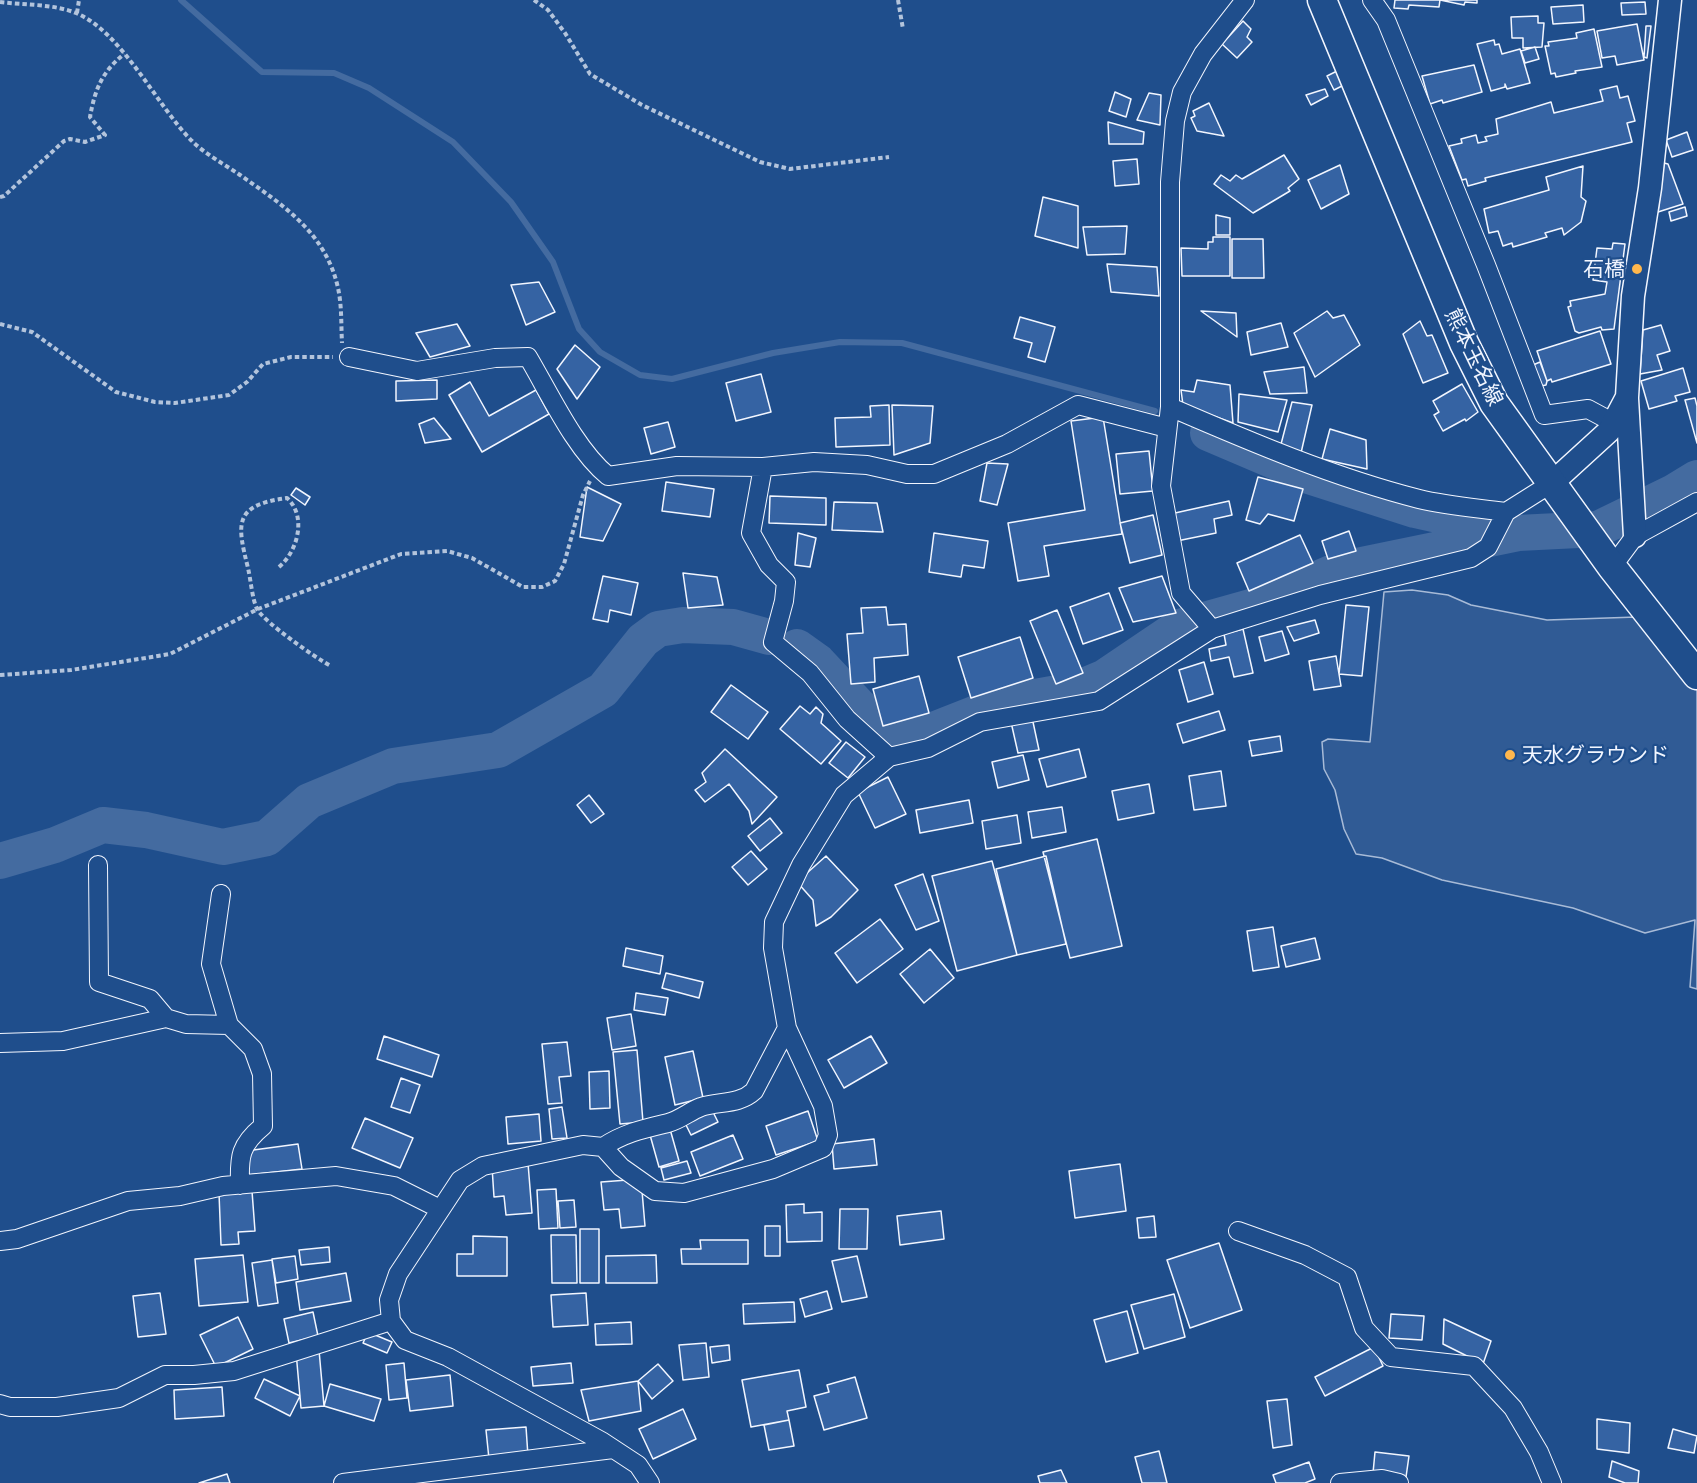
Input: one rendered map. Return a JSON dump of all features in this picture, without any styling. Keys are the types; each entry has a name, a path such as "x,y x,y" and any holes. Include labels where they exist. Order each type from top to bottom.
{"main road":[{"name":"熊本玉名線","path":"1322,0 1464,343 1494,403 1604,556 1697,675"}],"street":[{"path":"1205,621 1180,593 1169,543 1161,486 1170,407 1170,182 1175,120 1182,92 1203,54 1245,0"},
{"path":"1372,0 1386,20 1408,73 1544,415 1588,409 1614,423"},
{"path":"1634,529 1630,488 1627,397 1633,296 1650,188 1670,0"},
{"path":"349,357 417,370 495,358 528,357 576,438 598,468 608,476 677,466 763,467 814,462 867,465 907,474 934,474 1007,444 1078,405 1167,428"},
{"path":"603,1147 621,1167 655,1191 684,1193 773,1169 823,1148 828,1135 823,1106 787,1028 773,948 774,921 801,865 844,795 889,757 928,748 980,722 1099,701 1205,621 1471,558 1488,547 1504,516 1552,483 1609,431 1627,397"},
{"path":"1170,407 1261,446 1342,475 1421,499 1504,516"},
{"path":"763,467 751,533 769,565 786,582 784,601 773,642 810,674 847,719 889,757"},
{"path":"1604,556 1634,529 1697,502"},
{"path":"98,865 99,982 150,999 166,1018"},
{"path":"221,894 211,964 229,1025 253,1049 262,1074 263,1126 248,1138 239,1158 240,1185"},
{"path":"0,1043 63,1041 166,1018 186,1024 229,1025"},
{"path":"650,1483 638,1465 613,1449 448,1357 405,1340 391,1322 389,1300 398,1274 460,1180 483,1166 584,1145 603,1147 620,1136 648,1126 669,1123 701,1107 748,1097 754,1091 787,1028"},
{"path":"0,1241 16,1239 128,1201 180,1196 240,1185 336,1176 394,1186 440,1209"},
{"path":"1238,1231 1305,1255 1347,1276 1364,1328 1391,1357 1474,1366 1513,1408 1539,1452 1552,1483"},
{"path":"0,1404 10,1407 57,1407 119,1398 165,1375 234,1371 391,1322"},
{"path":"343,1483 613,1449"},
{"path":"1340,1483 1382,1479 1399,1483"}],"path":[{"path":"534,0 548,10 566,33 590,74 642,105 760,162 790,169 889,157"},
{"path":"898,0 903,29"},
{"path":"77,14 79,1"},
{"path":"0,2 77,14 99,29 124,54 177,125 194,143 286,207 306,225 327,256 338,288 342,345 349,357"},
{"path":"0,196 4,196 64,141 70,139 85,142 105,135 90,117 93,100 100,79 109,66 124,54"},
{"path":"0,324 32,332 116,392 155,402 175,403 229,395 247,382 263,364 291,357 349,357"},
{"path":"0,675 71,670 170,654 258,609 402,554 447,551 472,558 523,587 542,587 555,581 564,564 583,495 598,468"},
{"path":"279,567 293,550 299,516 295,505 287,498 274,500 248,510 241,521 240,535 258,609 267,621 319,660 331,666"}],"shaded area":[{"name":"天水グラウンド","path":"1412,590 1448,595 1471,605 1547,620 1637,617 1697,681 1697,989 1690,987 1695,920 1645,933 1573,908 1442,880 1382,858 1356,854 1344,829 1335,790 1324,769 1322,742 1328,739 1370,742 1384,592"}],"building":[{"path":"1395,0 1440,0 1439,7 1409,5 1408,9 1394,8"},
{"path":"1440,0 1477,0 1477,3 1465,2 1464,5"},
{"path":"1645,2 1646,14 1622,15 1621,3"},
{"path":"1583,5 1584,22 1553,24 1551,7"},
{"path":"1538,16 1538,23 1544,23 1542,47 1523,48 1523,38 1512,38 1511,17"},
{"path":"1243,21 1251,29 1247,37 1252,42 1237,58 1222,44"},
{"path":"1637,24 1644,60 1617,65 1615,56 1602,58 1597,31"},
{"path":"1646,26 1651,26 1647,58 1644,57"},
{"path":"1594,29 1602,67 1575,71 1576,73 1556,77 1555,73 1551,74 1545,46 1549,46 1548,42 1577,38 1576,33"},
{"path":"1494,40 1495,45 1499,44 1502,54 1520,49 1530,83 1507,89 1505,84 1505,87 1491,91 1477,44"},
{"path":"1535,47 1539,59 1525,63 1521,51"},
{"path":"1474,65 1482,92 1443,103 1442,100 1430,104 1422,76"},
{"path":"1337,71 1352,81 1334,90 1327,76"},
{"path":"1617,86 1620,98 1628,96 1635,121 1627,123 1632,142 1485,178 1486,181 1468,186 1466,179 1462,180 1449,146 1462,143 1461,139 1476,135 1478,143 1487,141 1485,137 1498,134 1496,119 1551,102 1554,113 1603,101 1600,90"},
{"path":"1325,89 1328,96 1311,105 1306,95"},
{"path":"1115,92 1131,99 1126,117 1109,111"},
{"path":"1149,93 1161,95 1160,125 1137,120"},
{"path":"1209,103 1224,136 1197,131 1191,118 1195,116 1193,111"},
{"path":"1108,122 1144,132 1143,144 1109,144"},
{"path":"1687,132 1693,150 1672,157 1666,140"},
{"path":"1284,155 1299,179 1288,188 1290,191 1253,213 1214,184 1221,175 1230,181 1236,175 1242,179"},
{"path":"1137,159 1139,184 1115,186 1113,161"},
{"path":"1664,163 1668,164 1683,204 1658,212"},
{"path":"1340,165 1349,194 1321,209 1308,180"},
{"path":"1583,166 1581,197 1586,201 1581,222 1564,235 1562,228 1545,233 1547,237 1513,247 1512,243 1503,246 1498,231 1489,233 1484,209 1549,190 1546,177"},
{"path":"1043,197 1078,206 1078,248 1035,236"},
{"path":"1685,207 1687,216 1671,221 1669,212"},
{"path":"1216,215 1230,218 1230,235 1216,235"},
{"path":"1127,226 1125,254 1087,255 1083,227"},
{"path":"1213,237 1230,237 1230,276 1182,276 1181,248 1208,249 1208,242 1213,242"},
{"path":"1232,239 1263,239 1264,278 1232,278"},
{"path":"1613,243 1625,244 1614,329 1602,330 1601,327 1579,333 1575,331 1568,307 1571,306 1570,301 1605,294 1607,282 1593,280 1597,248 1612,249"},
{"path":"1107,264 1157,267 1159,296 1111,292"},
{"path":"539,282 555,312 526,325 511,285"},
{"path":"1201,311 1236,313 1237,337"},
{"path":"1327,311 1333,318 1344,315 1360,345 1315,377 1294,333"},
{"path":"1020,317 1055,327 1045,362 1028,357 1032,343 1014,338"},
{"path":"1420,321 1427,336 1432,335 1448,373 1423,383 1403,334"},
{"path":"1281,323 1288,347 1251,355 1247,332"},
{"path":"457,324 470,346 430,357 416,333"},
{"path":"1661,325 1670,351 1657,355 1662,370 1640,374 1643,330"},
{"path":"1600,331 1611,364 1552,382 1551,379 1547,381 1537,351"},
{"path":"575,345 600,367 577,399 557,369"},
{"path":"1540,362 1547,381 1546,385 1541,386 1533,365"},
{"path":"1304,367 1307,393 1270,394 1264,372"},
{"path":"1683,368 1690,392 1675,396 1677,401 1649,409 1641,381"},
{"path":"761,374 771,412 736,421 726,383"},
{"path":"437,380 437,399 396,401 396,381"},
{"path":"1197,380 1230,385 1233,423 1183,405 1181,390 1194,392"},
{"path":"470,382 489,416 536,390 549,414 482,452 449,395"},
{"path":"1462,384 1478,412 1466,421 1465,419 1443,431 1434,415 1439,412 1433,401"},
{"path":"1239,394 1287,400 1278,432 1238,422"},
{"path":"1695,398 1697,406 1697,443 1685,400"},
{"path":"1292,402 1312,405 1301,453 1280,448"},
{"path":"889,405 890,445 836,447 835,418 871,417 870,406"},
{"path":"892,405 933,406 930,443 894,455"},
{"path":"1103,417 1122,534 1044,546 1049,576 1018,581 1008,523 1085,510 1071,421"},
{"path":"434,418 451,439 425,443 419,424"},
{"path":"668,422 675,447 651,454 644,428"},
{"path":"1330,429 1366,440 1367,469 1322,459"},
{"path":"1149,451 1153,491 1120,494 1116,454"},
{"path":"987,463 1008,464 997,505 980,501"},
{"path":"1258,477 1303,489 1294,521 1268,514 1260,524 1246,520"},
{"path":"666,482 714,489 710,517 662,511"},
{"path":"587,487 621,504 603,541 580,537"},
{"path":"296,488 310,497 305,505 291,495"},
{"path":"770,496 826,498 826,525 769,523"},
{"path":"1229,501 1232,515 1214,519 1216,533 1172,542 1166,515"},
{"path":"834,502 877,503 883,532 832,530"},
{"path":"1153,515 1162,555 1130,563 1120,523"},
{"path":"1349,531 1356,551 1328,559 1322,541"},
{"path":"798,533 816,538 810,567 795,565"},
{"path":"934,533 988,541 984,568 963,565 961,577 929,572"},
{"path":"1300,535 1313,563 1249,591 1237,563"},
{"path":"683,573 717,577 723,605 688,608"},
{"path":"603,576 638,583 631,615 610,610 608,622 593,619"},
{"path":"1162,576 1176,613 1133,622 1119,588"},
{"path":"1109,593 1123,630 1083,644 1070,607"},
{"path":"1346,605 1369,607 1362,676 1339,674"},
{"path":"886,607 888,625 906,624 908,655 874,658 875,682 851,684 847,634 863,633 861,608"},
{"path":"1057,610 1083,673 1056,684 1030,621"},
{"path":"1315,620 1319,633 1294,641 1287,627"},
{"path":"1243,629 1253,673 1234,677 1229,657 1211,661 1209,649 1226,645 1224,634"},
{"path":"1282,631 1289,654 1265,661 1259,637"},
{"path":"1020,637 1033,678 971,698 958,657"},
{"path":"1336,656 1341,686 1314,690 1309,661"},
{"path":"1204,662 1213,694 1188,702 1179,670"},
{"path":"919,676 929,713 883,726 873,689"},
{"path":"731,685 768,712 748,739 711,712"},
{"path":"800,706 810,714 816,707 823,714 821,723 841,741 821,764 780,729"},
{"path":"1219,711 1225,730 1183,743 1177,724"},
{"path":"1011,722 1033,722 1039,750 1018,753"},
{"path":"1280,736 1282,751 1252,756 1249,741"},
{"path":"846,742 865,757 848,778 829,763"},
{"path":"725,749 777,797 752,824 749,811 729,784 705,802 695,790 706,782 702,773"},
{"path":"1079,749 1086,777 1047,787 1039,759"},
{"path":"1023,755 1029,780 998,788 992,762"},
{"path":"1221,771 1226,806 1194,810 1189,776"},
{"path":"888,777 906,814 875,828 858,792"},
{"path":"1149,784 1154,813 1118,820 1112,791"},
{"path":"589,795 604,814 591,823 577,805"},
{"path":"969,800 973,823 920,833 916,810"},
{"path":"1062,807 1066,832 1032,838 1028,812"},
{"path":"1017,815 1021,843 986,849 982,821"},
{"path":"770,818 782,833 760,851 748,836"},
{"path":"1097,839 1122,946 1070,958 1043,852"},
{"path":"751,851 767,869 748,885 732,867"},
{"path":"826,856 858,890 831,917 816,926 813,900 797,882"},
{"path":"1046,856 1066,944 1017,955 996,869"},
{"path":"992,861 1017,955 957,971 932,876"},
{"path":"923,874 939,921 916,930 895,885"},
{"path":"880,919 903,949 857,983 835,953"},
{"path":"1273,927 1279,967 1253,971 1247,931"},
{"path":"1315,938 1320,959 1286,967 1281,946"},
{"path":"626,948 663,956 660,974 623,966"},
{"path":"930,949 954,978 924,1003 900,974"},
{"path":"666,973 703,982 699,998 662,988"},
{"path":"636,993 668,998 665,1015 634,1010"},
{"path":"631,1014 636,1046 612,1050 607,1018"},
{"path":"384,1036 439,1055 432,1077 377,1059"},
{"path":"871,1036 887,1063 844,1088 828,1060"},
{"path":"567,1042 571,1076 559,1077 562,1103 548,1104 542,1044"},
{"path":"637,1050 643,1122 620,1124 613,1052"},
{"path":"693,1051 703,1098 675,1105 665,1057"},
{"path":"609,1071 610,1108 590,1109 589,1072"},
{"path":"401,1078 420,1085 410,1113 391,1107"},
{"path":"562,1107 567,1138 552,1139 549,1109"},
{"path":"711,1108 718,1122 691,1135 684,1121"},
{"path":"808,1111 818,1141 776,1155 766,1126"},
{"path":"539,1114 541,1141 508,1144 506,1117"},
{"path":"365,1118 413,1138 400,1168 352,1148"},
{"path":"670,1129 679,1161 659,1167 650,1135"},
{"path":"733,1135 743,1159 700,1176 691,1152"},
{"path":"874,1139 877,1165 834,1169 832,1144"},
{"path":"298,1144 302,1169 249,1175 246,1151"},
{"path":"687,1161 691,1173 664,1180 661,1168"},
{"path":"528,1163 532,1213 506,1215 504,1196 494,1197 492,1167"},
{"path":"1120,1164 1126,1211 1075,1218 1069,1171"},
{"path":"641,1179 645,1226 621,1228 619,1209 604,1210 601,1182"},
{"path":"556,1189 558,1228 539,1229 537,1190"},
{"path":"252,1191 255,1231 238,1232 239,1244 221,1245 219,1193"},
{"path":"574,1200 576,1227 560,1228 558,1201"},
{"path":"804,1204 804,1213 822,1212 822,1241 787,1242 786,1205"},
{"path":"840,1209 868,1209 867,1249 839,1249"},
{"path":"941,1211 944,1239 900,1245 897,1216"},
{"path":"1154,1216 1156,1237 1139,1238 1137,1218"},
{"path":"765,1226 780,1226 780,1256 765,1256"},
{"path":"580,1229 599,1229 599,1283 580,1283"},
{"path":"551,1235 576,1235 577,1283 552,1283"},
{"path":"473,1236 507,1237 507,1276 457,1276 457,1254 473,1254"},
{"path":"700,1240 748,1240 748,1264 682,1264 681,1249 701,1249"},
{"path":"1219,1243 1242,1310 1190,1328 1167,1260"},
{"path":"329,1247 330,1262 301,1265 299,1250"},
{"path":"243,1255 248,1302 199,1306 195,1259"},
{"path":"656,1255 657,1283 606,1283 606,1256"},
{"path":"295,1256 298,1279 276,1283 272,1259"},
{"path":"857,1256 867,1297 842,1302 832,1261"},
{"path":"272,1260 278,1303 258,1306 252,1263"},
{"path":"346,1273 351,1301 300,1310 296,1282"},
{"path":"827,1291 832,1309 805,1317 800,1299"},
{"path":"160,1293 166,1334 138,1337 133,1296"},
{"path":"586,1293 588,1325 553,1327 551,1295"},
{"path":"1174,1294 1185,1337 1144,1349 1131,1305"},
{"path":"794,1302 795,1322 744,1324 743,1304"},
{"path":"1127,1311 1138,1353 1106,1362 1094,1320"},
{"path":"313,1312 318,1336 289,1343 284,1319"},
{"path":"1391,1314 1424,1316 1422,1340 1389,1338"},
{"path":"238,1317 253,1349 216,1367 200,1335"},
{"path":"1444,1319 1491,1341 1483,1364 1443,1344"},
{"path":"631,1322 632,1344 596,1345 595,1324"},
{"path":"368,1332 392,1342 387,1353 363,1343"},
{"path":"706,1343 709,1377 683,1380 679,1345"},
{"path":"729,1345 730,1360 712,1363 710,1347"},
{"path":"1374,1347 1383,1366 1325,1396 1315,1377"},
{"path":"319,1350 324,1406 301,1408 296,1352"},
{"path":"404,1363 407,1398 389,1400 386,1365"},
{"path":"571,1363 573,1383 533,1386 531,1367"},
{"path":"658,1364 673,1381 652,1399 638,1381"},
{"path":"799,1370 806,1407 787,1411 789,1420 751,1427 742,1380"},
{"path":"450,1375 453,1406 410,1411 406,1380"},
{"path":"855,1377 867,1418 824,1430 814,1396 829,1392 827,1385"},
{"path":"264,1379 300,1396 290,1416 255,1398"},
{"path":"638,1381 641,1411 589,1421 581,1390"},
{"path":"330,1384 381,1399 374,1421 324,1406"},
{"path":"222,1387 224,1416 175,1419 174,1390"},
{"path":"1287,1399 1292,1445 1273,1448 1267,1401"},
{"path":"683,1409 696,1439 653,1459 639,1429"},
{"path":"1597,1419 1630,1423 1629,1453 1597,1449"},
{"path":"789,1420 794,1446 769,1450 764,1425"},
{"path":"526,1427 528,1456 489,1459 486,1430"},
{"path":"1673,1429 1697,1436 1694,1453 1668,1448"},
{"path":"1159,1451 1167,1483 1142,1483 1135,1457"},
{"path":"1375,1452 1409,1456 1406,1477 1373,1473"},
{"path":"1612,1461 1639,1471 1638,1483 1625,1483 1609,1477"},
{"path":"1309,1462 1315,1479 1305,1483 1276,1483 1273,1475"},
{"path":"1061,1470 1067,1483 1040,1483 1038,1476"},
{"path":"227,1474 230,1483 199,1483"}],"waterway":[{"path":"181,0 262,72 334,73 369,88 453,142 511,202 553,262 579,329 600,352 640,375 672,379 773,353 840,342 902,343 1155,411"},
{"path":"1208,433 1309,476 1415,510 1505,530"},
{"path":"797,647 818,662 877,725 897,736 918,736 1002,703 1074,690 1105,677 1179,627 1254,606 1338,570 1518,533 1598,529 1674,492 1697,478"},
{"path":"0,861 55,845 103,825 146,830 223,847 267,838 309,801 393,766 498,750 603,690 643,640 658,629 683,625 733,627 769,637"}],"place":[{"name":"石橋","path":"1637,269"},
{"name":"天水グラウンド","path":"1510,755"}]}
